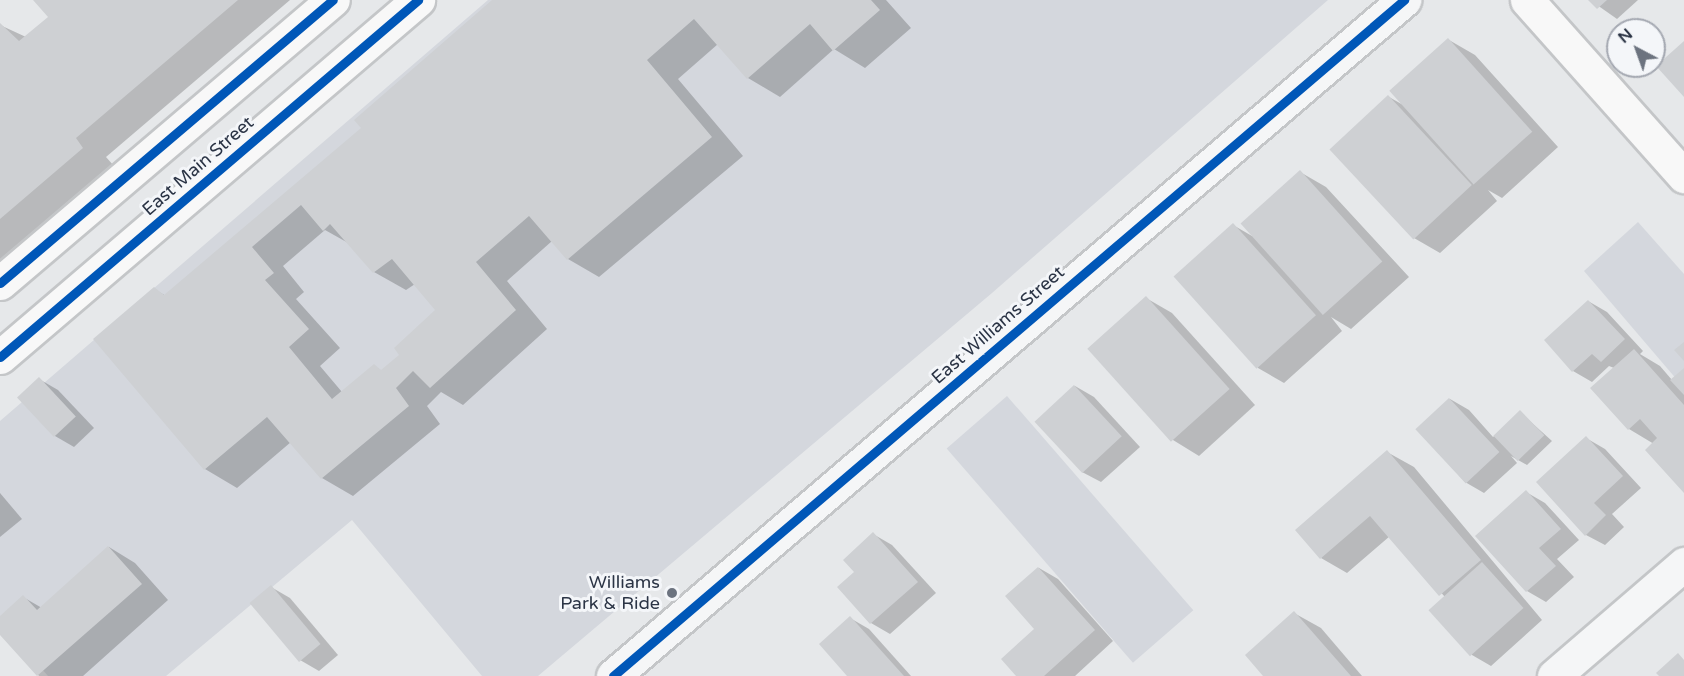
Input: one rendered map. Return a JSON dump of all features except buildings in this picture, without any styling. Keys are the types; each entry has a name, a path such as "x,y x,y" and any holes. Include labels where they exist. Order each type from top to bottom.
{"main road":[{"path":"0,283 333,0"},
{"name":"East Main Street","path":"0,357 418,0"},
{"path":"1527,0 1684,176"}],"street":[{"name":"East Williams Street","path":"613,676 1404,0"},
{"path":"1554,676 1684,564"}],"shaded area":[{"path":"488,0 1328,0 992,293 538,676 482,676 352,520 166,676 48,676 0,621 0,421"},
{"path":"1638,222 1684,274 1684,388 1584,271"},
{"path":"1007,396 1193,610 1133,663 947,448"}],"cycle path":[{"path":"0,283 333,0"},
{"path":"0,357 418,0"},
{"path":"613,676 1404,0"}],"place":[{"name":"Williams Park & Ride","path":"672,593"}]}
